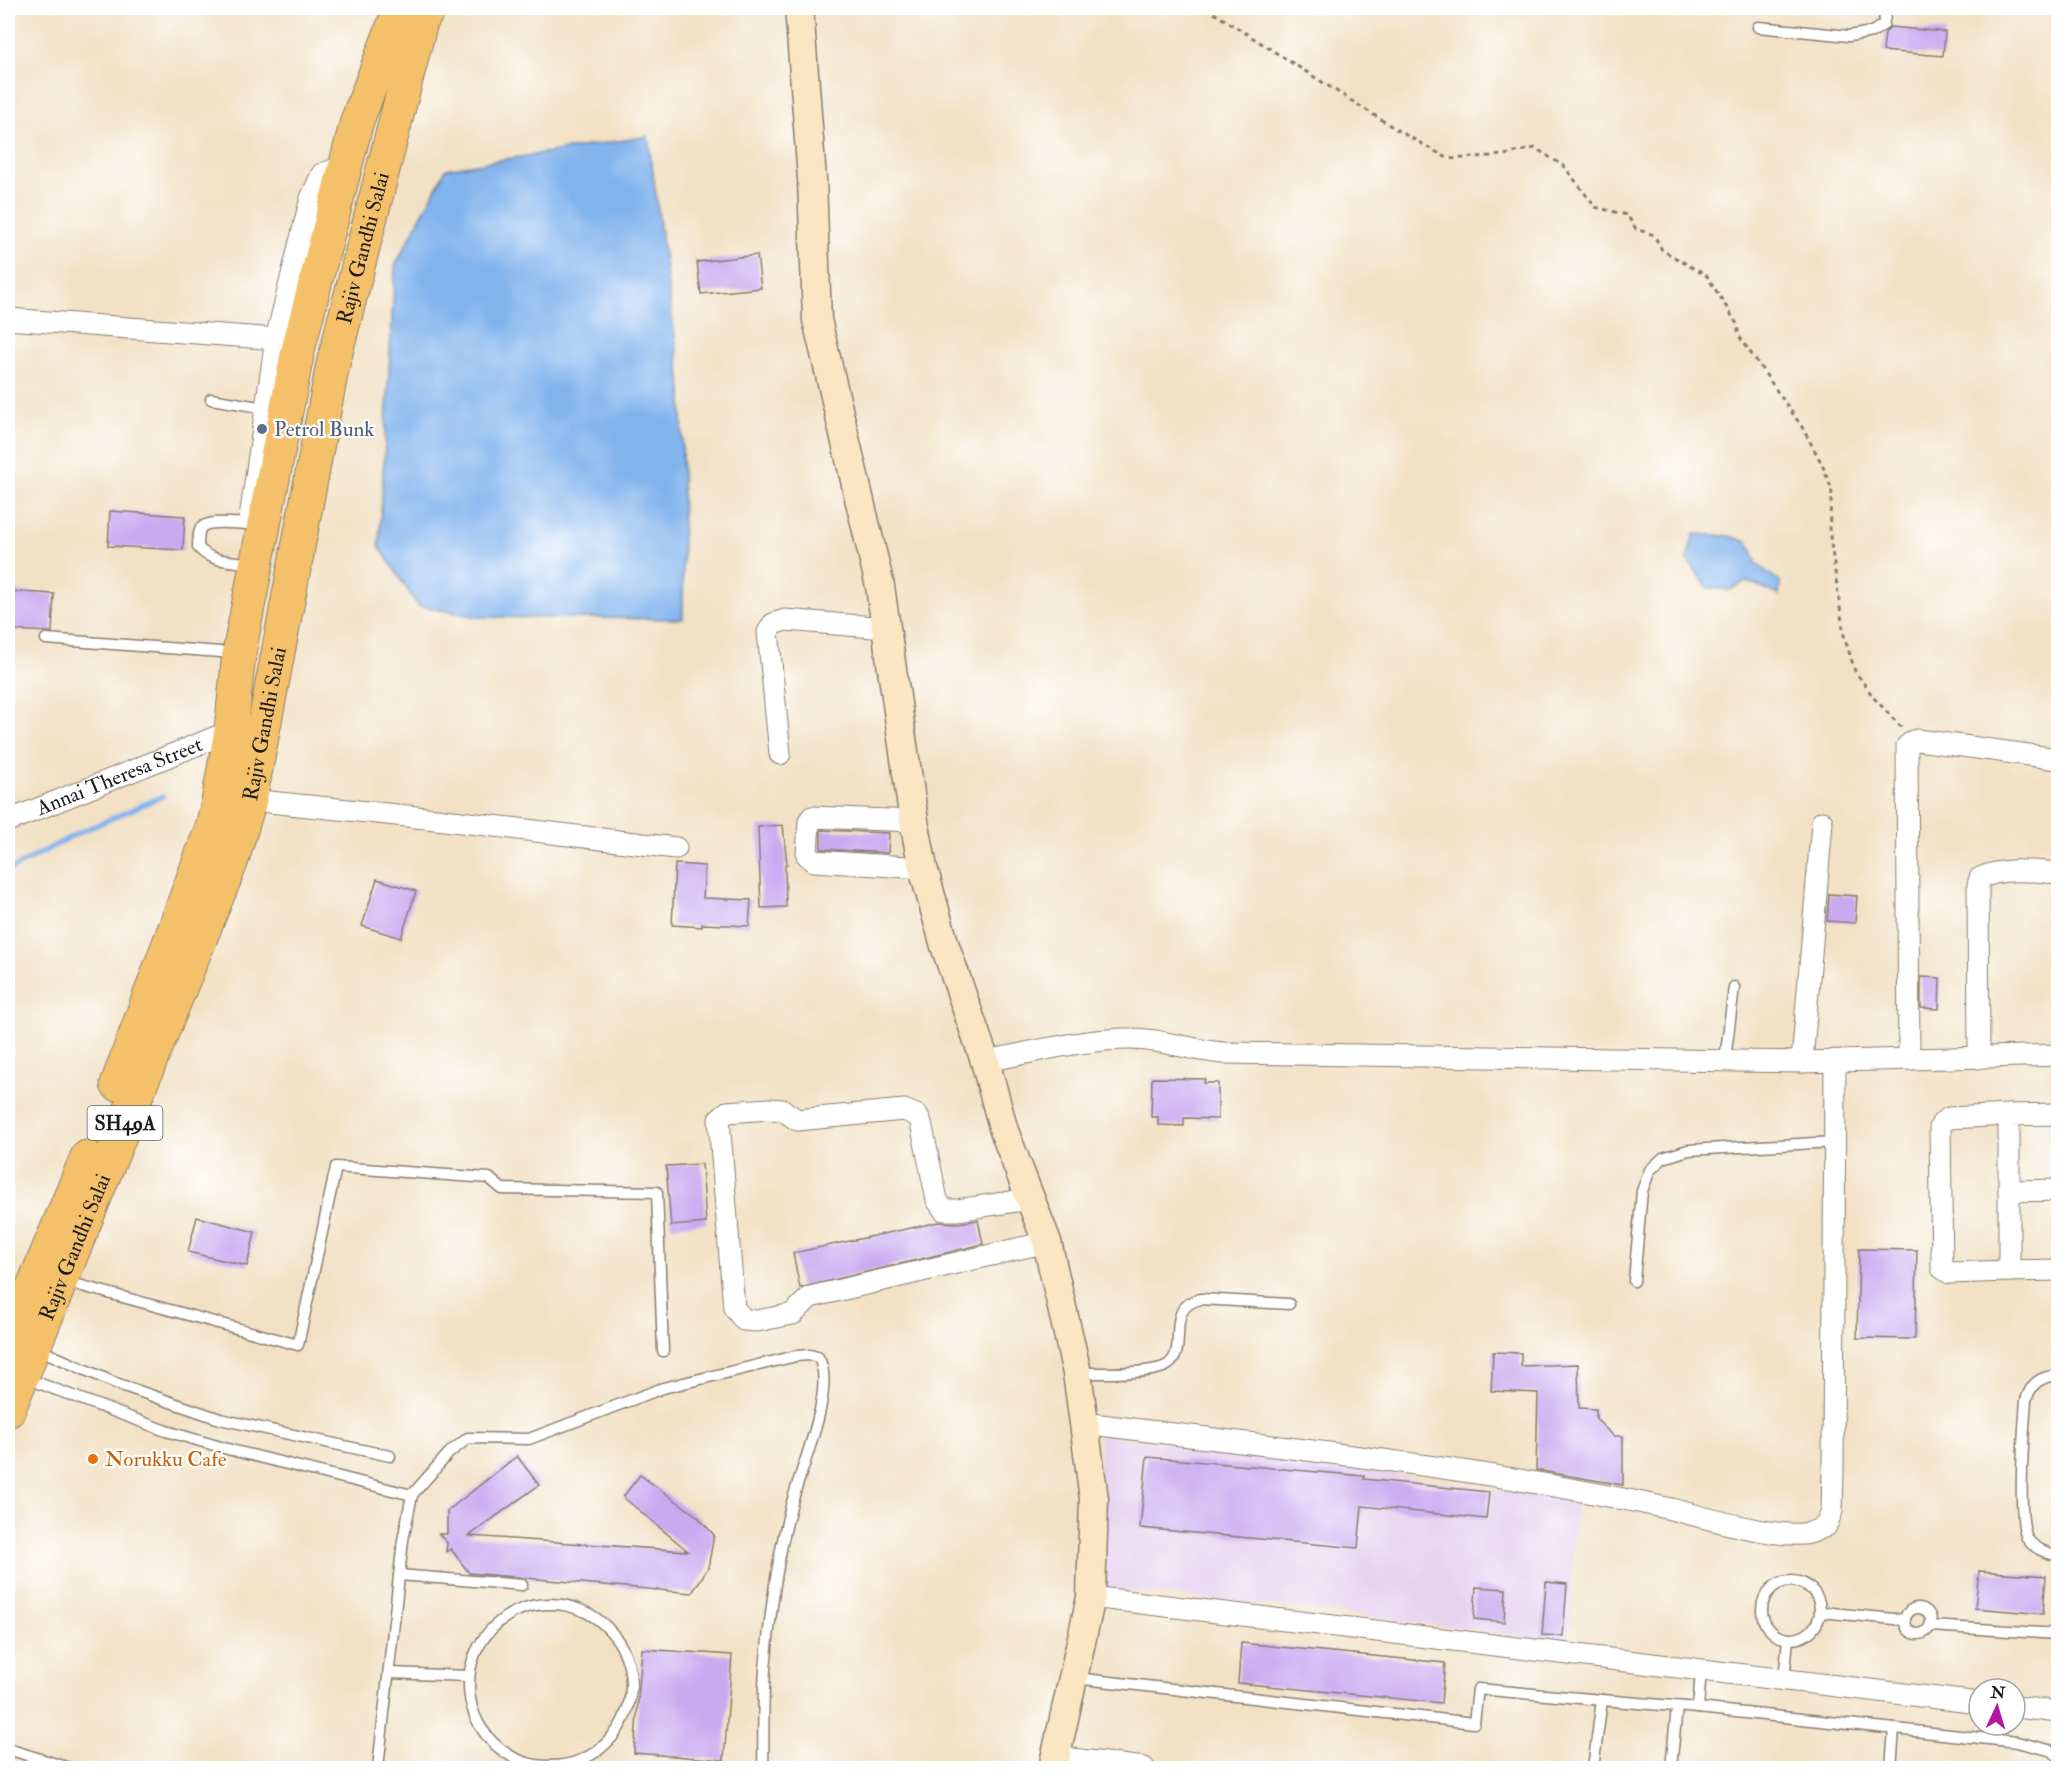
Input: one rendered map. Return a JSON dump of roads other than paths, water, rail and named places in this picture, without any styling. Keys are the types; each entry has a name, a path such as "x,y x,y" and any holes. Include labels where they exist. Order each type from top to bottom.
{"main road":[{"name":"Rajiv Gandhi Salai","path":"8,1411 19,1344 119,1108 231,863 233,815 231,731 250,575 298,350 345,166 357,121 400,8"},
{"name":"Rajiv Gandhi Salai","path":"233,815 333,364 421,22 429,8"},
{"name":"Rajiv Gandhi Salai","path":"19,1344 61,1280 119,1108"}],"street":[{"path":"799,8 812,179 818,320 880,586 914,821 923,868 945,946 985,1061 1004,1131 1047,1242 1077,1373 1094,1499 1091,1598 1055,1763 1144,1768"},
{"path":"250,575 247,556 250,524 276,339 311,198 322,174 345,166"},
{"path":"8,319 276,339"},
{"path":"780,754 768,632 773,624 785,620 886,628"},
{"name":"Annai Theresa Street","path":"8,821 231,731"},
{"path":"1909,1059 1907,746 1913,741 2058,759"},
{"path":"233,815 436,819 676,848"},
{"path":"914,821 812,817 809,821 807,855 814,861 923,868"},
{"path":"1802,1062 1822,822"},
{"path":"1979,1058 1978,885 1980,878 1989,874 2006,872 2058,873"},
{"path":"985,1061 1095,1042 1130,1039 1153,1040 1191,1050 1223,1053 1802,1062 2058,1055"},
{"path":"1084,1423 1497,1476 1618,1498 1791,1534 1809,1533 1826,1526 1832,1511 1835,1060"},
{"path":"1030,1199 944,1210 937,1200 921,1123 918,1116 912,1112 895,1111 797,1120 783,1110 769,1109 727,1112 718,1119 734,1308 744,1320 757,1321 793,1314 810,1297 1047,1242"},
{"path":"2009,1114 2009,1271"},
{"path":"2058,1114 1949,1118 1940,1127 1942,1268 1948,1273 2058,1270"},
{"path":"2009,1191 2058,1190"},
{"path":"1091,1598 1967,1702"},
{"path":"2027,1708 2058,1712"}],"lane":[{"path":"1758,27 1849,36 1872,32 1883,25 1887,8"},
{"path":"211,399 266,408"},
{"path":"250,524 211,523 203,525 200,530 198,547 211,558 250,575"},
{"path":"46,639 239,653"},
{"path":"1725,1060 1734,987"},
{"path":"1634,1281 1642,1191 1650,1170 1663,1158 1688,1150 1835,1142"},
{"path":"61,1280 298,1345 336,1167 489,1178 502,1190 657,1192 663,1351"},
{"path":"1077,1373 1152,1371 1171,1364 1175,1356 1181,1313 1191,1301 1201,1299 1289,1304"},
{"path":"19,1344 115,1383 220,1419 390,1456"},
{"path":"378,1768 403,1540 412,1495 449,1452 468,1438 529,1439 663,1388 796,1356 810,1355 818,1357 824,1371 820,1409 795,1492 780,1560 766,1660 763,1768"},
{"path":"15,1375 166,1431 231,1450 412,1495"},
{"path":"2058,1375 2045,1376 2036,1381 2030,1388 2026,1400 2023,1513 2028,1539 2034,1546 2058,1556"},
{"path":"399,1575 522,1585"},
{"path":"1784,1581 1803,1582 1817,1594 1821,1612 1814,1629 1807,1635 1798,1639 1788,1639 1772,1632 1766,1625 1762,1607 1768,1590 1784,1581"},
{"path":"533,1604 568,1604 599,1619 622,1644 632,1677 628,1710 611,1740 583,1760 549,1767 516,1760 488,1739 471,1709 468,1676 479,1643 502,1618 533,1604"},
{"path":"1916,1608 1923,1609 1930,1616 1930,1626 1924,1633 1914,1633 1909,1630 1905,1620 1910,1611 1916,1608"},
{"path":"1821,1612 1905,1620"},
{"path":"1930,1626 2058,1634"},
{"path":"1784,1680 1788,1639"},
{"path":"1698,1708 1701,1671"},
{"path":"390,1673 468,1676"},
{"path":"1075,1677 1474,1723 1478,1689 1698,1708 2017,1742 2053,1751 2058,1756"},
{"path":"1593,1768 1602,1700"},
{"path":"1671,1768 1677,1707"},
{"path":"1891,1768 1894,1729"},
{"path":"8,1749 69,1768"}],"water":[{"path":"648,136 682,389 683,619 478,617 418,606 379,546 395,266 446,169"},
{"path":"1694,534 1728,536 1748,542 1757,564 1780,582 1779,595 1746,581 1730,590 1708,588 1687,559"}],"waterway":[{"path":"8,871 78,833 163,796"}],"place":[{"name":"Petrol Bunk","path":"262,429"},
{"name":"Norukku Cafe","path":"93,1459"}]}
